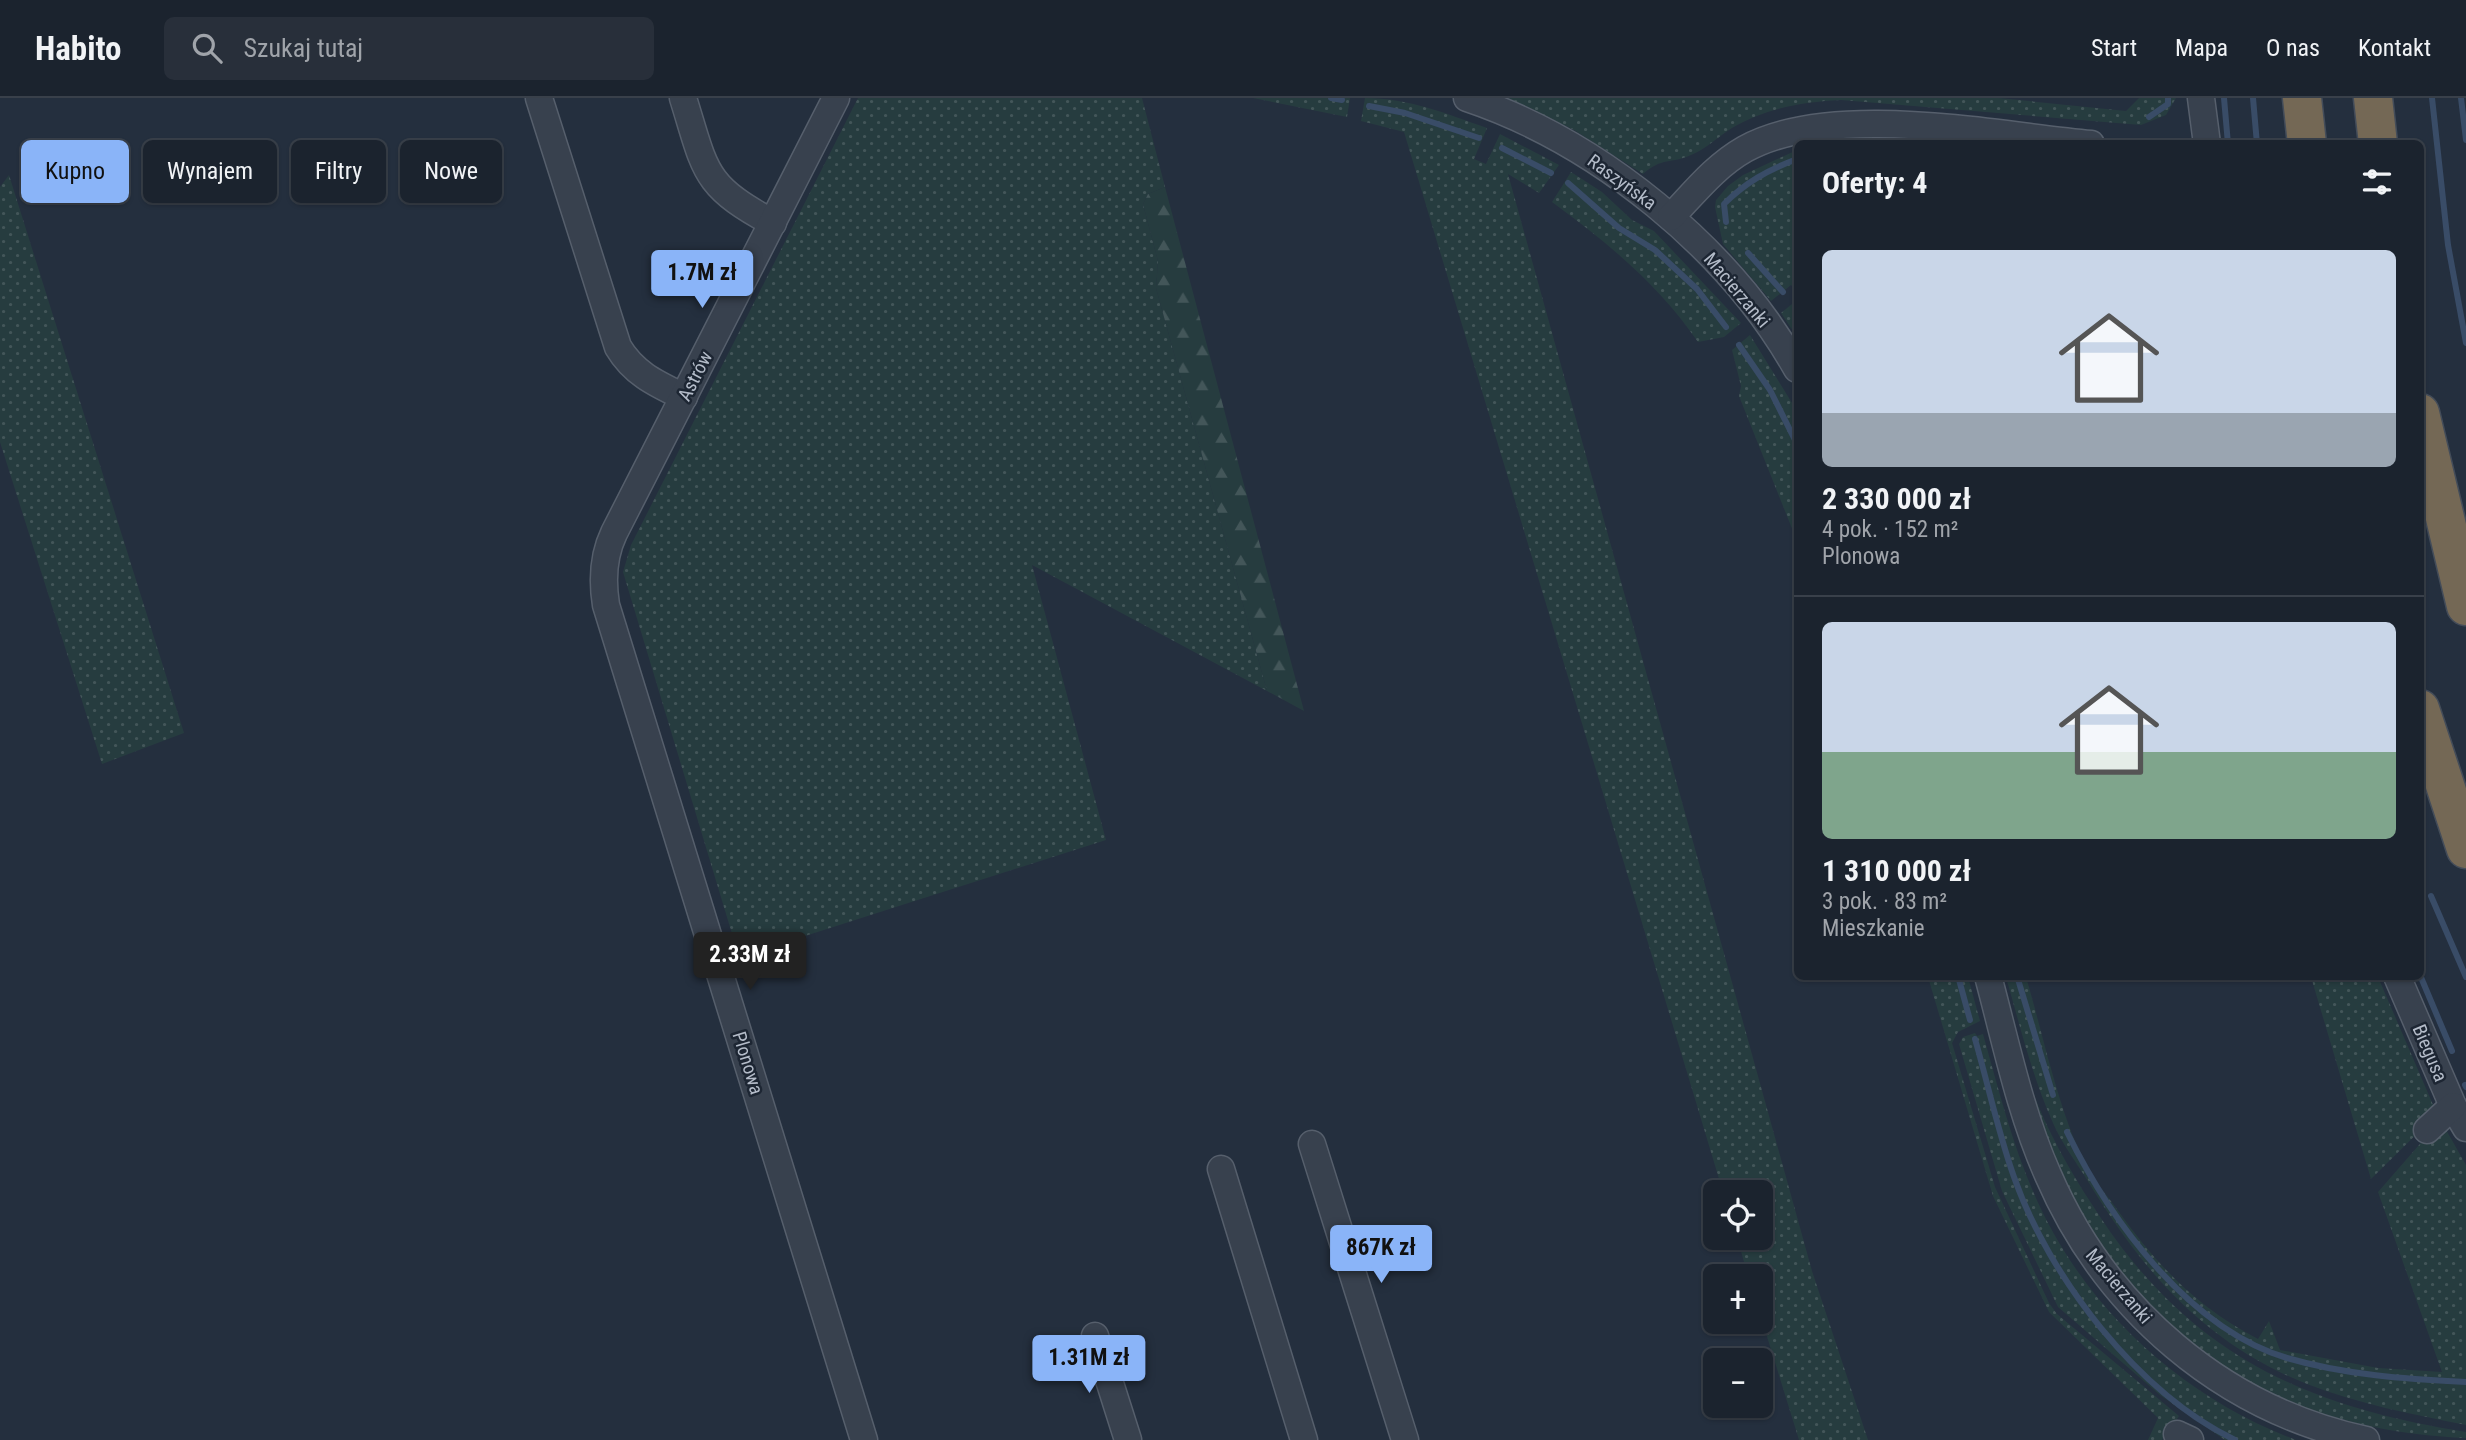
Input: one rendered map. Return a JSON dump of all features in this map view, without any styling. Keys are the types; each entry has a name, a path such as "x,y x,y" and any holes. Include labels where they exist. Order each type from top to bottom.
{"highway":[{"path":"2301,98 2306,140"},
{"path":"2373,98 2378,140"},
{"path":"2424,431 2466,606"},
{"path":"2424,721 2466,849"}],"street":[{"path":"539,98 618,348 626,361 642,376 684,397"},
{"path":"683,98 706,170 713,182 740,205 773,223"},
{"name":"Astrów","path":"603,536 684,397 836,98"},
{"name":"Raszyńska","path":"1467,98 1502,111 1578,150 1671,217 1721,165 1745,149 1803,128 1843,124 1892,126 2047,140"},
{"path":"2202,98 2207,140"},
{"name":"Macierzanki","path":"1671,217 1740,290 1794,365"},
{"name":"Plonowa","path":"603,536 606,605 864,1440"},
{"name":"Macierzanki","path":"1989,980 2026,1116 2047,1173 2068,1218 2097,1266 2133,1307 2198,1366 2234,1389 2291,1418 2366,1440"},
{"name":"Biegusa","path":"2399,980 2460,1117"},
{"path":"2427,1130 2460,1117"},
{"path":"1312,1144 1405,1440"},
{"path":"1221,1169 1304,1440"},
{"path":"1095,1336 1128,1440"}],"green space":[{"path":"858,98 1142,98 1165,187 1148,194 1143,204 1158,261 1156,288 1267,691 1032,565 1106,840 739,957 623,572 631,545"},
{"path":"1253,98 1350,98 1347,117"},
{"path":"1365,98 1412,104 1487,128 1474,159 1486,164 1500,134 1559,165 1539,193 1508,174 1812,1271 1868,1440 1799,1440 1773,1356 1773,1348 1771,1348 1766,1334 1773,1334 1773,1264 1745,1264 1741,1250 1773,1250 1773,1180 1719,1180 1404,132 1361,121"},
{"path":"1508,98 1999,98 2126,111 2139,98 2176,98 2166,115 2141,125 1841,100 1812,102 1758,115 1732,128 1697,152 1656,165 1643,174 1574,130"},
{"path":"1794,151 1794,288 1791,285 1771,301 1723,244 1716,200 1728,186 1743,175"},
{"path":"1571,172 1602,192 1632,220 1654,231 1741,323 1724,337 1698,342 1649,283 1593,233 1552,202"},
{"path":"9,175 184,733 102,764 0,442 0,187"},
{"path":"1165,187 1304,711 1267,691 1156,288 1158,261 1143,204 1148,194"},
{"path":"1794,302 1794,332 1781,313"},
{"path":"1750,335 1794,406 1794,534 1739,396 1741,386 1732,350"},
{"path":"1929,980 1969,980 1980,1021 1958,1032 1952,1043 1995,1187 2049,1303 2057,1314 2179,1416 2162,1440 2148,1440 2158,1418 2049,1312 1993,1196"},
{"path":"2007,980 2027,980 2069,1126 2088,1169 2162,1266 2215,1313 2258,1339 2269,1321 2280,1350 2378,1368 2442,1372 2378,1192 2426,1137 2445,1128 2466,1165 2466,1425 2365,1403 2307,1384 2271,1368 2208,1327 2156,1276 2110,1216 2053,1123 2033,1069"},
{"path":"2312,980 2379,980 2437,1114 2371,1179"},
{"path":"1975,1033 1977,1036 1983,1034 2012,1136 2042,1210 2075,1268 2100,1300 2157,1358 2189,1383 2223,1405 2296,1440 2225,1440 2160,1395 2058,1307 2002,1191 1959,1044 1963,1037"},
{"path":"2026,1073 2055,1141 2093,1206 2129,1256 2167,1299 2208,1334 2252,1364 2299,1387 2351,1406 2406,1421 2466,1432 2466,1438 2405,1432 2346,1420 2290,1402 2238,1377 2190,1345 2147,1306 2108,1260 2075,1207 2053,1158"}],"waterway":[{"path":"1331,98 1342,100"},
{"path":"2149,117 2168,104 2168,98"},
{"path":"2224,98 2228,140"},
{"path":"2253,98 2257,140"},
{"path":"2432,98 2448,245 2466,343"},
{"path":"2461,98 2466,140"},
{"path":"1369,106 1405,113 1479,138"},
{"path":"1502,148 1551,173"},
{"path":"1726,222 1724,204 1732,196 1758,177 1794,160"},
{"path":"1568,183 1619,228 1655,250 1697,289 1726,327"},
{"path":"1748,253 1783,292"},
{"path":"1739,345 1770,390 1794,438"},
{"path":"2431,896 2466,977"},
{"path":"1959,980 1970,1020"},
{"path":"2018,980 2053,1095"},
{"path":"2422,980 2452,1051"},
{"path":"1975,1039 2014,1177 2050,1254 2074,1292 2101,1328 2164,1393 2199,1419 2235,1440"},
{"path":"2067,1132 2085,1166 2130,1235 2156,1267 2217,1323 2251,1344 2309,1364 2376,1375 2466,1382"}]}
